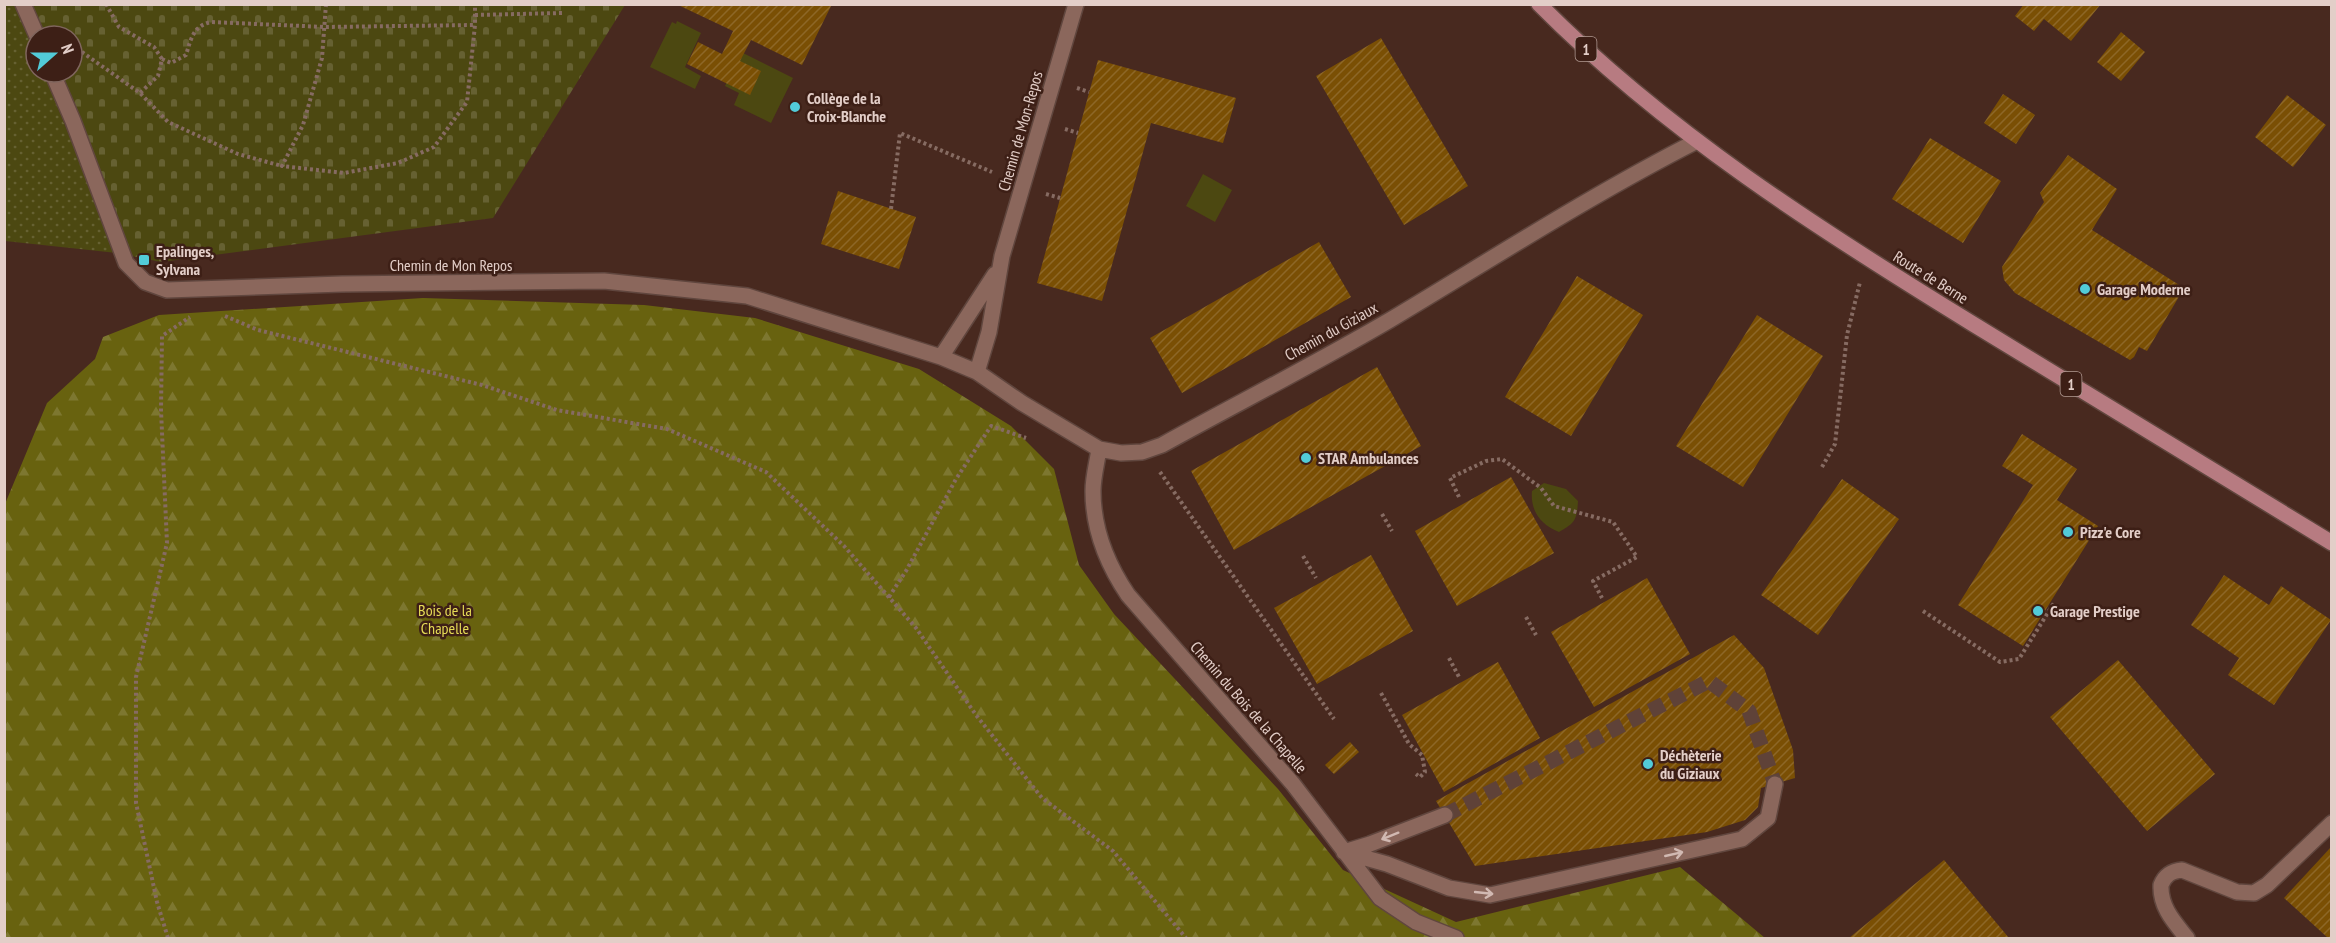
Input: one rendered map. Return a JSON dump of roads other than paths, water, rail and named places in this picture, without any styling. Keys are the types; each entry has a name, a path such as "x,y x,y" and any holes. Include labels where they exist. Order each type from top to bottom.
{"main road":[{"name":"Route de Berne","path":"1539,4 1604,65 1697,141 1788,206 1867,258 2331,543"}],"street":[{"path":"23,4 32,24"},
{"name":"Chemin de Mon-Repos","path":"977,372 989,332 998,268 1076,4"},
{"name":"Chemin de Mon Repos","path":"57,84 126,263 145,282 167,290 342,284 604,281 747,296 941,357 977,372"},
{"name":"Chemin du Giziaux","path":"977,372 1022,403 1099,449 1122,453 1142,452 1162,445 1390,320 1641,169 1697,141"},
{"name":"Chemin de Mon-Repos","path":"941,357 998,268"},
{"name":"Chemin du Bois de la Chapelle","path":"1099,449 1093,490 1102,546 1113,573 1128,595 1293,784 1380,898 1416,922 1456,939"},
{"path":"1344,852 1387,864 1449,888 1490,895 1742,839 1768,818 1775,784"},
{"path":"1344,852 1445,815"},
{"path":"2187,939 2166,910 2163,902 2161,885 2168,874 2182,870 2237,892 2254,893 2267,885 2331,823"}],"tunnel":[{"path":"1445,815 1709,681 1749,711 1775,784"}],"place":[{"name":"Collège de la Croix-Blanche","path":"795,107"},
{"name":"Epalinges, Sylvana","path":"144,260"},
{"name":"Garage Moderne","path":"2085,289"},
{"name":"STAR Ambulances","path":"1306,458"},
{"name":"Pizz'e Core","path":"2068,532"},
{"name":"Garage Prestige","path":"2038,611"},
{"name":"Déchèterie du Giziaux","path":"1648,764"}],"park label":[{"name":"Bois de la Chapelle","path":"445,619"}]}
